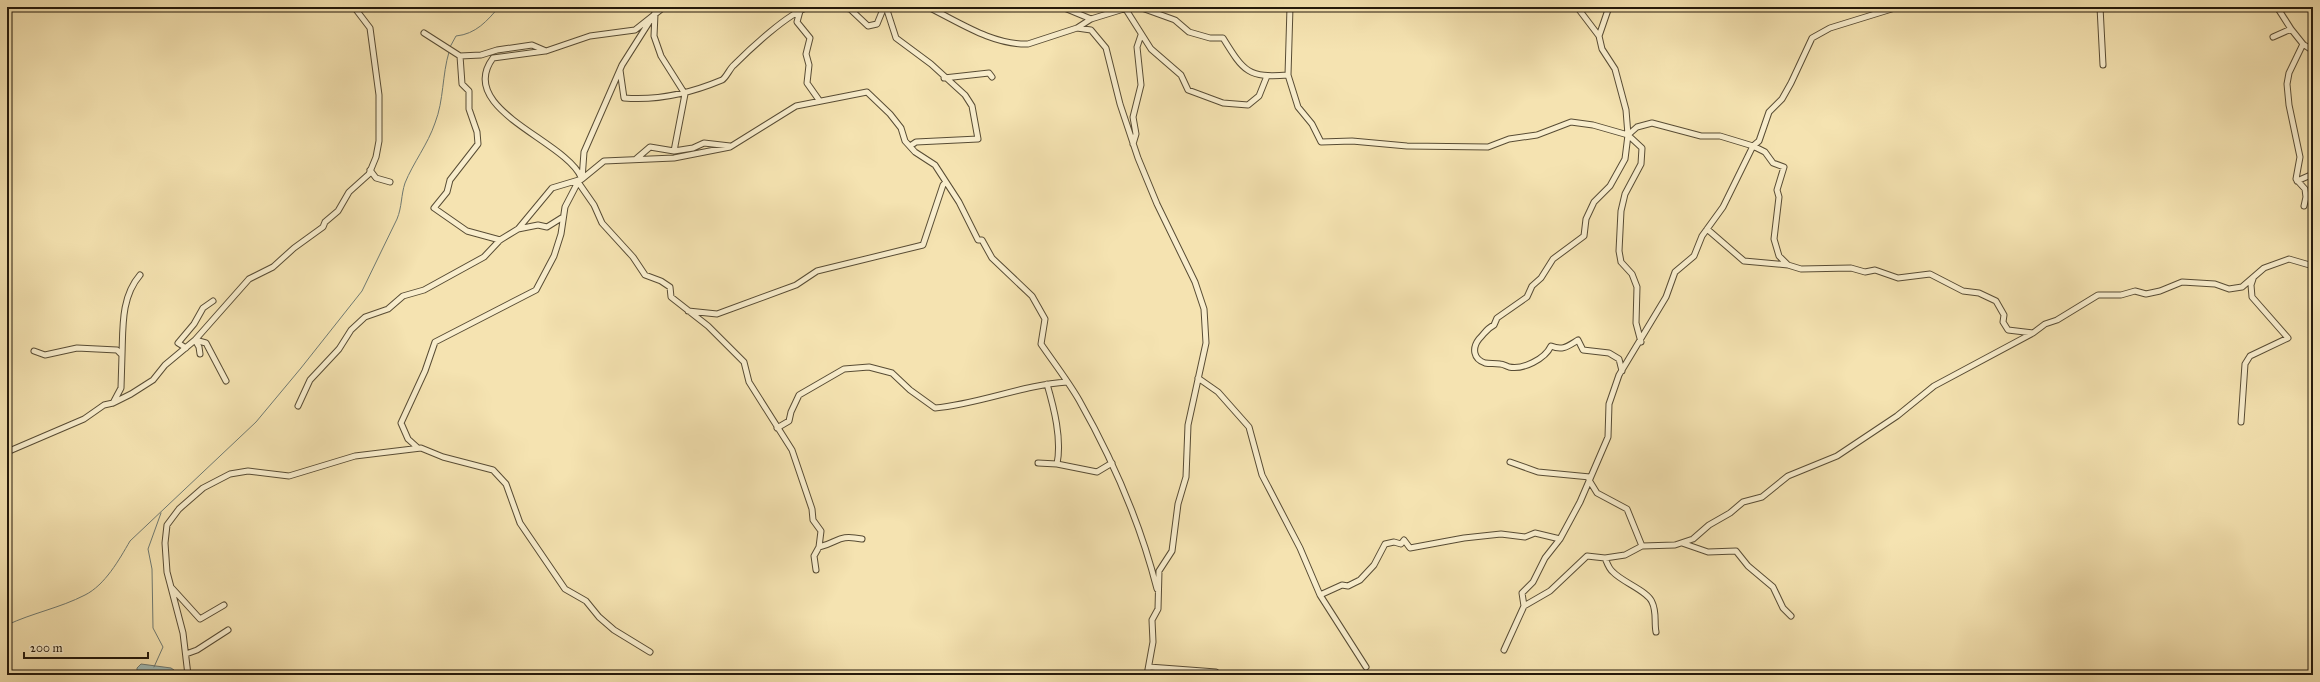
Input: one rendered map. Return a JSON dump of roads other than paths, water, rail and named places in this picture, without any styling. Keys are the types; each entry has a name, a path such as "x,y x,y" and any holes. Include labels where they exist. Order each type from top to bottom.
{"street":[{"path":"7,452 84,419 104,405 113,403 131,394 153,380 165,365 194,340 248,278 273,267 294,248 323,228 325,222 338,211 349,192 369,174 376,157 380,130 379,95 370,28 354,7"},
{"path":"664,7 636,30 590,36 546,51 493,58 485,69 484,86 494,103 544,143 569,160 578,170 580,180 602,223 633,257 645,275 661,281 670,287 671,297 686,311 708,326 744,362 749,382 792,450 812,508 813,520 820,532 819,547 814,556 816,570"},
{"path":"620,68 624,98 672,97 685,94 722,80 732,66 756,44 800,11 809,7"},
{"path":"842,7 850,9 868,26 877,24 885,7"},
{"path":"885,7 896,38 931,64 944,78 965,95 972,106 978,139 916,142 910,146"},
{"path":"928,7 992,39 1020,44 1028,44 1077,28 1091,19 1128,8 1141,35 1151,49 1181,75 1188,90 1223,103 1248,105 1259,96 1267,76"},
{"path":"1062,7 1091,19"},
{"path":"1139,7 1175,20 1190,32 1210,38 1224,38 1243,68 1267,76 1288,75"},
{"path":"1290,7 1288,75 1298,107 1312,124 1321,142 1352,141 1407,146 1488,147 1509,139 1537,135 1571,122 1593,125 1628,136 1642,148 1641,164 1625,194 1621,211 1619,251 1621,262 1632,274 1637,287 1636,323 1641,342"},
{"path":"1577,7 1599,36 1602,49 1615,69 1626,110 1628,136 1625,159 1610,186 1594,202 1586,219 1584,236 1553,259 1541,278 1532,286 1528,297 1511,306 1496,318 1494,325 1485,330 1474,345 1474,352 1478,360 1486,363 1501,364 1510,367 1524,365 1538,359 1548,353 1551,346 1558,349 1566,348 1578,340 1584,350 1609,353 1619,359 1622,371"},
{"path":"1599,36 1609,7"},
{"path":"1504,650 1524,606 1522,594 1534,582 1545,558 1560,539 1580,502 1608,437 1609,404 1622,371 1641,342 1666,297 1675,272 1694,256 1702,236 1724,207 1753,146 1759,141 1769,112 1782,99 1812,38 1830,28 1898,7"},
{"path":"2100,7 2103,65"},
{"path":"2277,7 2303,44 2313,51"},
{"path":"800,11 797,22 810,38 806,54 809,64 807,83 819,100"},
{"path":"418,448 408,439 401,423 425,371 435,342 536,290 554,256 565,207 580,180 584,152 620,68 655,13"},
{"path":"655,13 654,36 660,56 685,94 674,151"},
{"path":"1077,28 1091,30 1106,48 1133,144 1157,204 1195,282 1204,309 1206,343 1188,425 1186,477 1178,504 1172,551 1159,571 1157,589 1158,609 1152,620 1153,642 1147,675"},
{"path":"2273,37 2291,28"},
{"path":"424,33 460,56 481,55 497,50 532,45 546,51"},
{"path":"1133,144 1136,134 1134,117 1142,85 1137,47 1141,35"},
{"path":"2303,44 2313,45"},
{"path":"2303,44 2289,73 2287,84 2289,105 2300,157 2296,177 2297,181 2305,189 2306,197 2304,206"},
{"path":"460,56 462,84 469,91 469,109 477,132 478,144 450,180 447,192 434,208 467,231 500,240"},
{"path":"944,78 976,73 989,73 992,77"},
{"path":"298,406 310,380 338,349 351,330 365,316 388,309 403,296 424,290 484,257 500,240 518,229 552,188 580,180 604,161 674,158 731,146 796,106 819,100 867,92 890,114 915,152 935,165 959,202 978,240 982,240 992,258 1032,296 1045,319 1041,344 1078,399 1112,463 1138,527 1157,589"},
{"path":"1628,136 1637,127 1652,123 1700,136 1720,136 1753,146 1765,152 1773,163 1784,167 1776,190 1779,197 1774,239 1779,256 1788,265"},
{"path":"636,160 650,147 674,151 693,148 704,143 731,146"},
{"path":"370,170 376,178 390,182"},
{"path":"2297,181 2313,174"},
{"path":"686,311 717,314 796,285 817,271 923,245 943,185 946,182"},
{"path":"518,229 538,226 547,227 563,217"},
{"path":"1707,229 1744,261 1788,265 1801,269 1851,268 1865,272 1875,270 1898,278 1930,274 1964,291 1980,293 1996,301 2004,315 2002,322 2008,330 2033,333"},
{"path":"1524,606 1550,591 1587,556 1605,558 1625,555 1642,546 1682,543 1693,539 1709,525 1730,513 1743,502 1762,497 1788,476 1837,456 1897,416 1934,386 2033,333 2045,324 2057,320 2098,295 2121,295 2134,291 2146,294 2160,291 2182,282 2215,284 2229,289 2242,286 2264,268 2289,259 2313,266"},
{"path":"113,403 121,388 123,314 132,284 140,275"},
{"path":"2241,422 2245,364 2250,356 2288,338 2252,297 2251,286 2254,277"},
{"path":"186,348 178,342 194,324 203,308 213,301"},
{"path":"194,340 199,347 200,354"},
{"path":"194,340 206,343 226,381"},
{"path":"34,351 46,355 77,348 96,348 117,350 122,354"},
{"path":"778,428 789,421 791,412 799,395 844,369 868,367 892,373 910,390 935,408 963,405 1046,384 1067,382"},
{"path":"1198,378 1218,392 1248,427 1262,475 1300,548 1320,595 1366,667"},
{"path":"1046,384 1054,413 1058,456 1057,464"},
{"path":"188,675 183,633 167,565 167,525 179,509 202,488 230,474 248,471 288,476 355,456 418,448 493,470 506,484 520,523 565,589 586,601 599,617 614,630 650,652"},
{"path":"1510,462 1538,472 1590,478"},
{"path":"1038,463 1057,464 1096,472 1112,463"},
{"path":"1590,478 1597,493 1626,509 1642,546"},
{"path":"1320,595 1342,585 1348,586 1360,580 1374,565 1378,554 1385,544 1394,542 1401,544 1404,540 1410,548 1464,538 1501,534 1524,537 1535,534 1560,539"},
{"path":"819,547 828,545 838,537 849,536 862,539"},
{"path":"1682,543 1708,552 1736,551 1748,566 1773,587 1783,608 1791,616"},
{"path":"1605,558 1613,572 1636,589 1647,594 1652,600 1656,613 1656,632"},
{"path":"171,586 200,619 224,605"},
{"path":"186,654 197,650 228,630"},
{"path":"1149,666 1203,670 1216,672 1218,675"}],"water":[{"path":"141,664 171,668 174,670 174,675 137,675 137,668"}],"waterway":[{"path":"450,47 456,36 475,30 499,7"},
{"path":"7,625 75,600 92,591 99,585 111,571 130,541 256,422 362,291 397,219 405,183 435,123 440,105 449,52"},
{"path":"154,667 163,647 153,628 152,569 148,549 161,513"}]}
